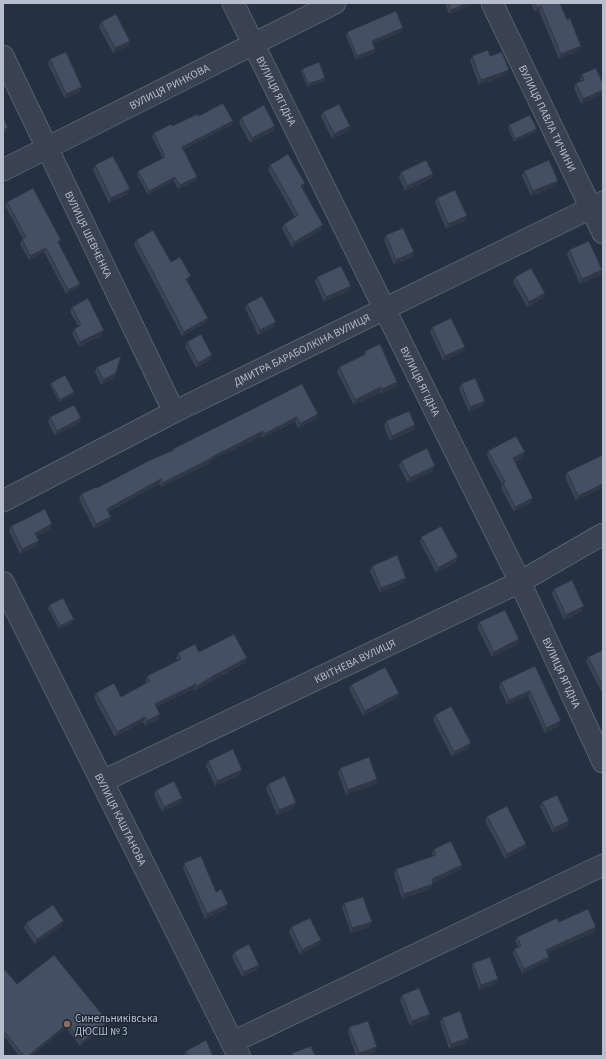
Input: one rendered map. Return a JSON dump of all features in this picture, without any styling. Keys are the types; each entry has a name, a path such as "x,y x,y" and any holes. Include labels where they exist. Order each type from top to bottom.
{"street":[{"name":"ВУЛИЦЯ ЯГІДНА","path":"233,3 520,582 603,762"},
{"name":"ВУЛИЦЯ РИНКОВА","path":"3,170 48,149 335,3"},
{"name":"ВУЛИЦЯ ПАВЛА ТИЧИНИ","path":"492,3 597,205 603,233"},
{"name":"ВУЛИЦЯ ШЕВЧЕНКА","path":"3,56 174,412"},
{"name":"ДМИТРА БАРАБОЛКІНА ВУЛИЦЯ","path":"3,501 174,412 597,205"},
{"name":"КВІТНЕВА ВУЛИЦЯ","path":"103,781 520,582 603,534"},
{"name":"ВУЛИЦЯ КАШТАНОВА","path":"3,583 236,1049"},
{"path":"236,1049 603,865"}],"building":[{"path":"448,3 467,3 451,10"},
{"path":"535,3 560,3 567,20 570,18 581,46 561,54 541,6 537,8"},
{"path":"396,11 403,28 372,41 375,49 357,56 347,32"},
{"path":"116,14 130,41 115,48 101,22"},
{"path":"488,50 490,56 502,52 509,70 481,80 472,56"},
{"path":"66,52 82,87 66,94 50,59"},
{"path":"319,62 325,78 308,84 302,69"},
{"path":"596,68 603,84 603,90 583,99 576,83 584,80 582,74"},
{"path":"223,103 233,121 182,147 197,177 180,185 175,177 149,191 138,171 165,157 154,133 171,124 172,126 198,114 199,116"},
{"path":"339,104 350,126 334,134 323,112"},
{"path":"264,105 275,126 252,138 241,118"},
{"path":"530,115 537,129 515,139 509,125"},
{"path":"3,117 8,128 3,130"},
{"path":"288,154 305,183 301,186 323,225 294,242 284,224 298,215 270,165"},
{"path":"113,156 130,189 111,198 95,165"},
{"path":"426,160 433,174 407,186 401,172"},
{"path":"549,160 558,181 533,191 524,171"},
{"path":"33,188 61,240 58,242 80,284 68,290 46,248 30,256 22,239 26,237 7,202"},
{"path":"455,190 467,216 448,224 437,198"},
{"path":"403,228 414,252 396,260 386,235"},
{"path":"153,230 171,262 180,257 191,276 186,279 208,318 184,332 136,240"},
{"path":"589,241 602,270 582,279 569,250"},
{"path":"341,266 351,286 326,297 317,277"},
{"path":"531,268 545,293 529,302 515,277"},
{"path":"262,296 276,322 260,330 247,304"},
{"path":"88,298 104,330 80,342 74,329 81,325 72,307"},
{"path":"451,318 465,347 445,356 432,327"},
{"path":"201,334 212,355 198,363 187,342"},
{"path":"380,344 397,382 382,389 381,387 355,400 339,367 366,354 365,351"},
{"path":"121,356 116,373 103,380 97,367"},
{"path":"65,375 74,392 60,400 51,383"},
{"path":"475,378 485,401 470,407 461,384"},
{"path":"302,384 318,414 300,424 297,417 264,434 263,431 162,483 161,479 107,509 111,517 96,524 81,494 96,487 97,488 148,461 174,450 173,449"},
{"path":"74,405 81,418 57,431 50,417"},
{"path":"409,411 415,425 392,436 386,421"},
{"path":"516,436 525,452 513,458 533,498 515,507 503,483 505,482 488,451"},
{"path":"427,448 435,466 410,478 401,461"},
{"path":"603,455 603,484 578,496 567,472"},
{"path":"45,509 52,524 35,533 39,541 22,549 11,526"},
{"path":"441,526 458,557 438,568 421,537"},
{"path":"397,555 406,578 381,588 372,566"},
{"path":"572,580 584,606 566,615 554,589"},
{"path":"63,598 74,619 60,626 49,605"},
{"path":"505,610 519,639 494,652 479,622"},
{"path":"234,634 247,658 197,686 196,684 155,704 160,714 147,721 145,717 117,732 96,693 114,683 121,697 150,681 147,676 181,659 178,653 195,644 199,652"},
{"path":"603,650 603,686 588,657"},
{"path":"535,666 561,721 546,728 530,691 509,700 501,682"},
{"path":"385,667 399,693 365,711 351,685"},
{"path":"451,706 471,743 454,752 435,715"},
{"path":"233,749 242,770 217,781 208,761"},
{"path":"369,757 377,779 348,790 340,768"},
{"path":"285,776 296,803 279,810 268,784"},
{"path":"174,781 182,798 164,807 156,790"},
{"path":"557,795 569,821 554,828 542,802"},
{"path":"507,806 526,844 507,854 487,816"},
{"path":"451,841 462,865 432,879 433,884 404,894 396,869 436,855 434,849"},
{"path":"201,856 216,892 221,889 228,904 207,914 184,863"},
{"path":"363,897 372,922 352,928 344,903"},
{"path":"53,905 64,921 37,939 26,923"},
{"path":"588,909 596,927 546,950 549,957 524,969 514,949 521,946 517,937 557,918 559,922"},
{"path":"310,918 321,940 302,950 291,927"},
{"path":"249,944 259,965 244,972 234,952"},
{"path":"54,955 108,1022 82,1042 67,1024 28,1056 24,1056 3,1030 3,968 17,984"},
{"path":"490,957 498,979 481,985 473,963"},
{"path":"419,988 430,1014 412,1021 402,995"},
{"path":"460,1011 469,1038 451,1044 442,1018"},
{"path":"368,1021 377,1047 359,1053 349,1027"},
{"path":"206,1040 213,1056 189,1056 186,1051"},
{"path":"311,1046 315,1056 293,1056 292,1053"}],"place":[{"name":"Синельниківська ДЮСШ № 3","path":"67,1024"}]}
